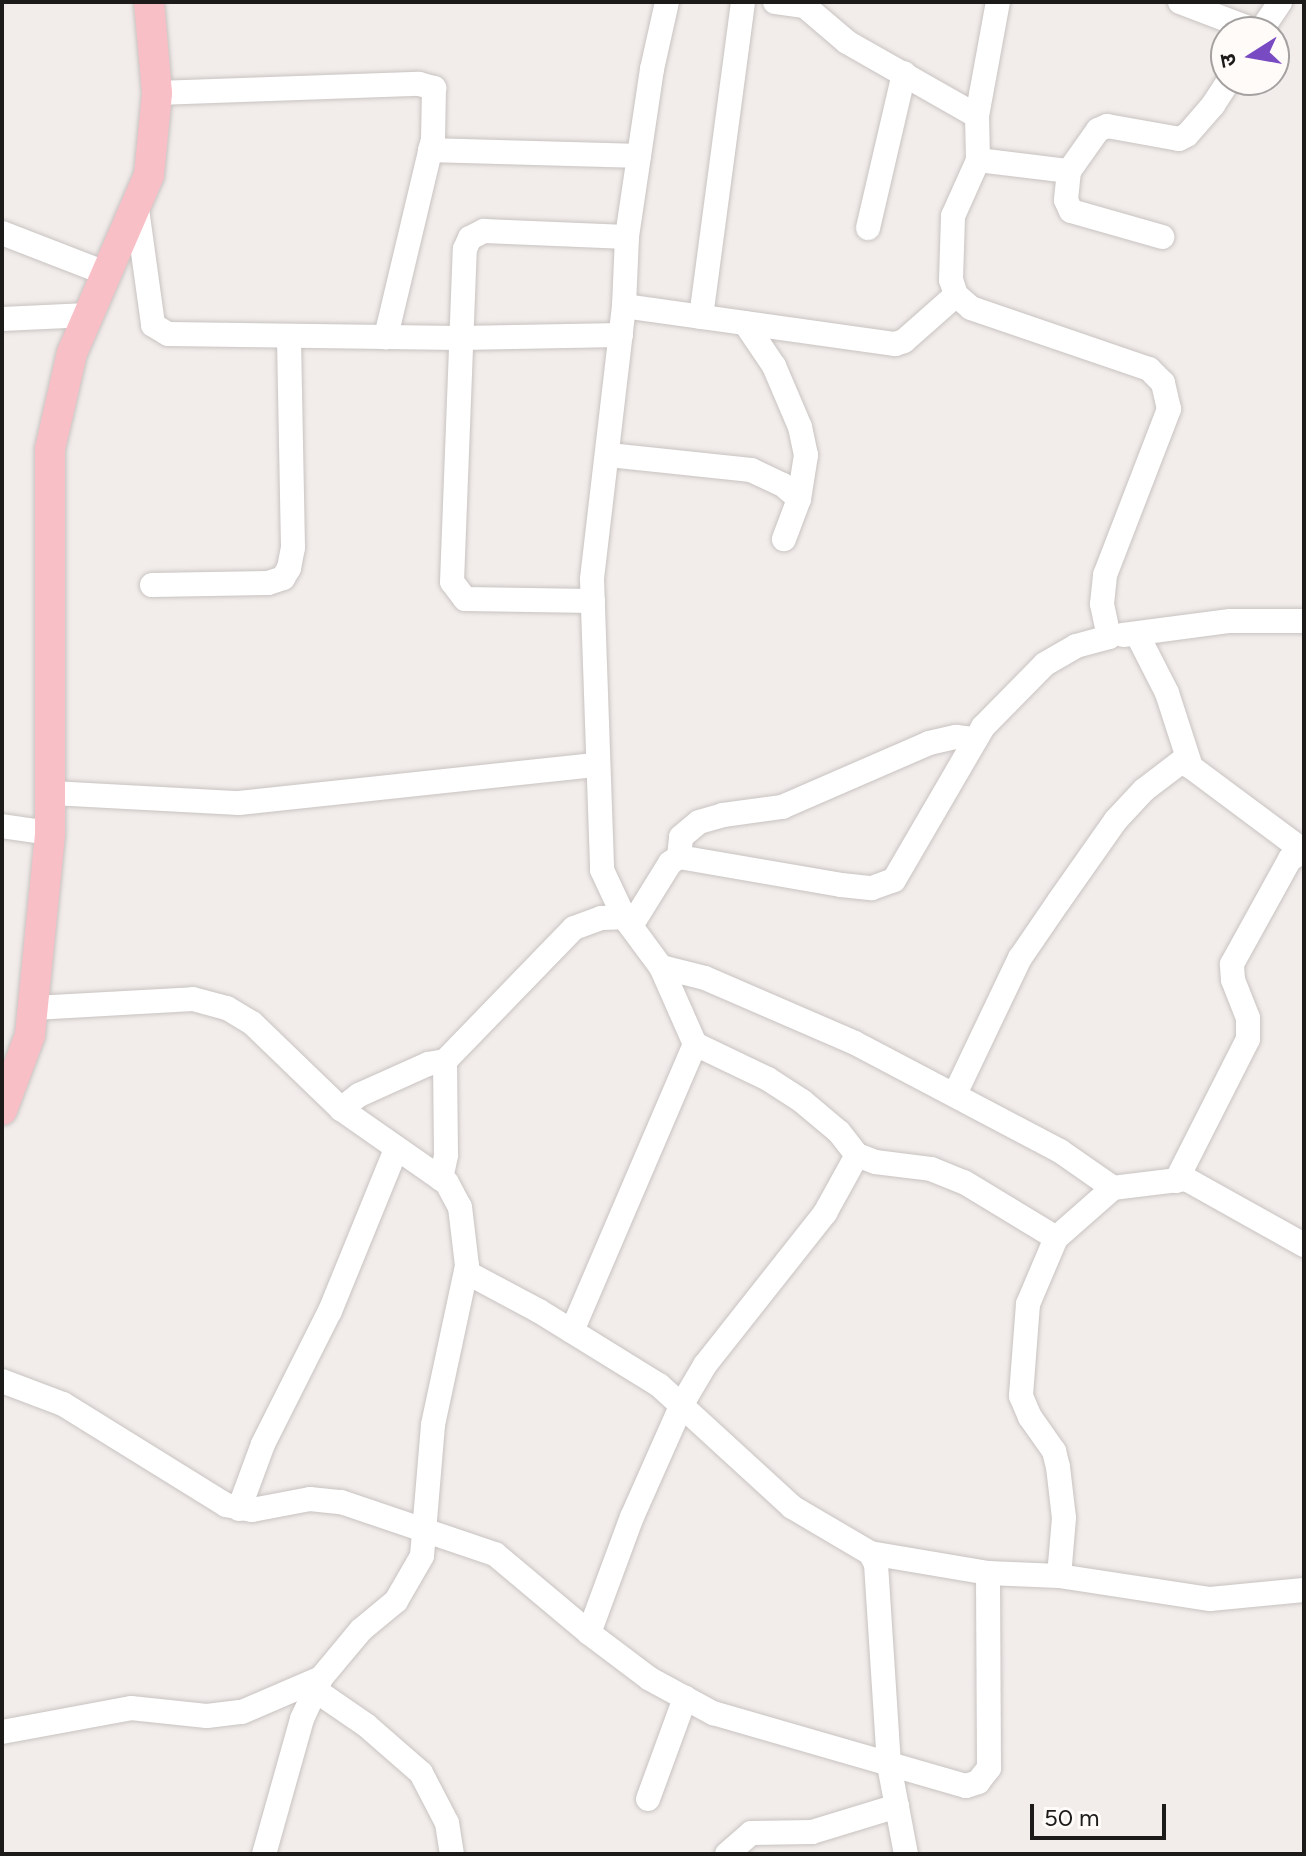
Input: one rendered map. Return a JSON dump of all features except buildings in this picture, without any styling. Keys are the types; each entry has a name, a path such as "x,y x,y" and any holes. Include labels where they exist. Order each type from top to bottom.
{"main road":[{"path":"2,1110 21,1066 34,1008 50,833 50,449 60,394 88,315 137,209 149,175 155,143 157,93 149,2"}],"street":[{"path":"667,2 652,69 627,237 624,306 609,455 592,579 599,855 607,883 627,921 661,967 695,1044 768,1079 802,1101 839,1132 857,1155 875,1162 931,1169 964,1182 1056,1238"},
{"path":"701,317 743,2"},
{"path":"775,2 801,4 847,42 977,116"},
{"path":"998,2 977,116 978,160 953,216 951,280 956,295 971,308 1149,369 1163,383 1169,409 1105,575 1102,604 1109,637"},
{"path":"1180,2 1217,16"},
{"path":"868,228 904,73"},
{"path":"157,93 429,85 435,94 430,150 386,337"},
{"path":"1162,237 1071,211 1066,200 1069,171 1098,130 1107,126 1179,139 1187,135 1217,96"},
{"path":"430,150 639,156"},
{"path":"978,160 1069,171"},
{"path":"137,209 151,318 158,330 168,334 460,338 621,335"},
{"path":"593,601 465,599 452,582 465,249 470,238 484,231 627,237"},
{"path":"2,233 105,273"},
{"path":"624,306 895,344 904,341 956,295"},
{"path":"2,319 88,315"},
{"path":"745,323 774,366 800,427 806,455 799,499 784,539"},
{"path":"152,585 268,583 283,578 289,568 293,547 289,336"},
{"path":"609,455 751,470 783,485 799,499"},
{"path":"627,921 670,863 679,857 841,885 884,887 901,871 983,727 1045,664 1076,646 1109,637 1230,621 1304,621"},
{"path":"1137,634 1167,693 1191,767 1293,843 1300,852 1290,859 1232,964 1233,980 1248,1018 1248,1039 1176,1181"},
{"path":"679,857 681,837 699,822 723,815 782,807 937,740 956,737 976,739"},
{"path":"955,1094 1020,958 1059,901 1116,820 1144,790 1186,758"},
{"path":"52,793 239,803 597,765"},
{"path":"2,826 50,833"},
{"path":"341,1109 359,1095 428,1064 445,1061 574,928 601,918 627,921"},
{"path":"661,967 705,978 855,1043 1060,1151 1113,1188"},
{"path":"34,1008 193,999 227,1008 252,1023 341,1109 447,1183 460,1207 466,1272 433,1425 422,1556 396,1601 361,1630 318,1684 302,1719 264,1854"},
{"path":"572,1331 695,1044"},
{"path":"441,1179 447,1125 445,1061"},
{"path":"239,1509 263,1444 330,1311 396,1149"},
{"path":"589,1633 632,1517 682,1404 705,1365 825,1213 857,1155"},
{"path":"1059,1576 1064,1518 1058,1467 1054,1451 1030,1417 1021,1396 1021,1360 1028,1304 1056,1238 1113,1188 1176,1181 1197,1182 1304,1245"},
{"path":"466,1272 572,1331 659,1385 792,1507 870,1553 988,1573 1059,1576 1210,1599 1304,1590"},
{"path":"2,1381 63,1404 210,1498 239,1509 326,1499 495,1554 589,1633 650,1679 713,1713 966,1786 986,1775 989,1768 988,1573"},
{"path":"870,1553 876,1564 889,1765 906,1854"},
{"path":"2,1732 131,1708 207,1716 242,1712 318,1684"},
{"path":"318,1684 421,1773 447,1823 452,1854"},
{"path":"648,1799 685,1698"},
{"path":"727,1854 751,1833 812,1832 897,1806"}]}
